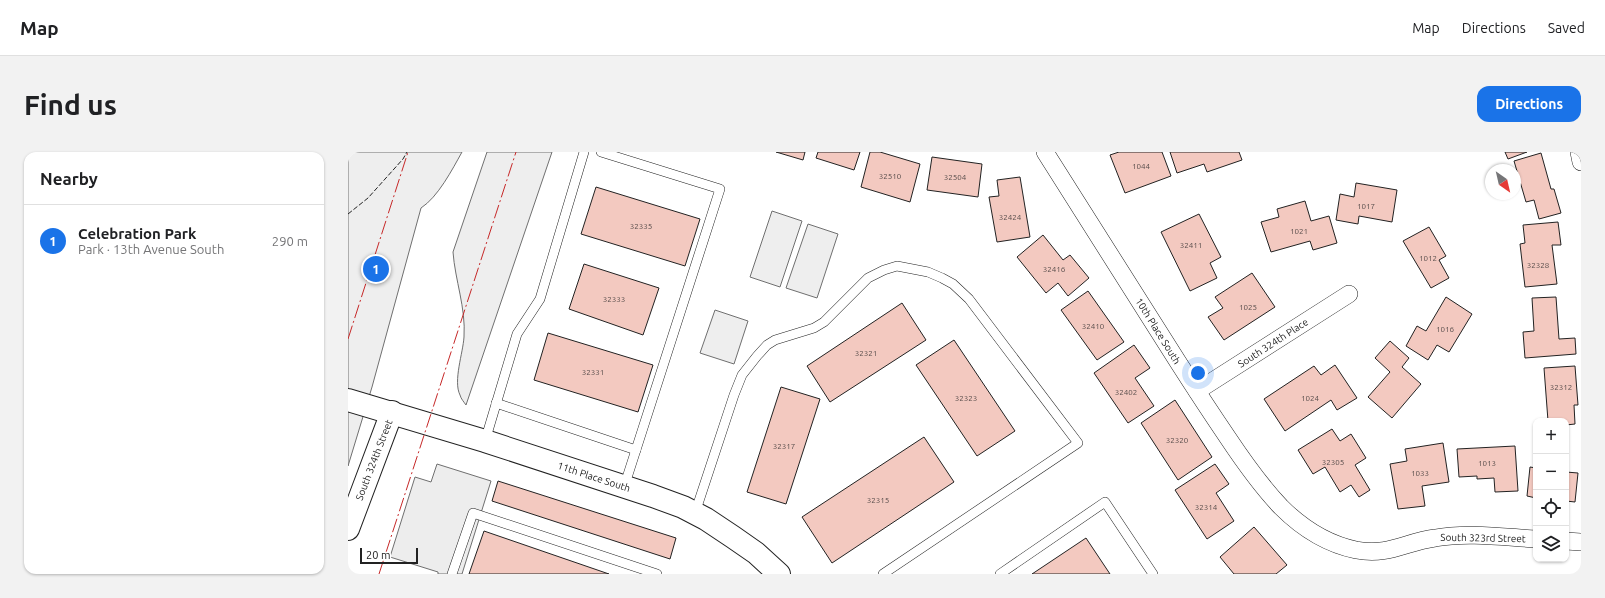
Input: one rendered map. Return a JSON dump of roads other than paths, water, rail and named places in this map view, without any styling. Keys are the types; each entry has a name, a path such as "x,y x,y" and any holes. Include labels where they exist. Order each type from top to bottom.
{"street":[{"name":"10th Place South","path":"1045,152 1197,391 1249,469 1296,521"},
{"path":"1579,152 1581,162"},
{"name":"South 324th Place","path":"1197,391 1349,294"},
{"name":"11th Place South","path":"348,400 485,441 653,496 706,519 750,549 778,574"},
{"name":"South 324th Street","path":"348,530 392,412"},
{"name":"South 323rd Street","path":"1296,521 1322,538 1340,546 1358,550 1380,552 1420,541 1453,536 1533,539"},
{"path":"1569,541 1581,542"}],"lane":[{"path":"485,441 517,334 540,300 584,152"},
{"path":"601,152 720,189 624,487"},
{"path":"694,513 734,395 742,376 767,345 776,340 814,328 824,322 868,278 884,270 897,266 928,272 953,284 969,299 1078,443 883,574"},
{"path":"496,403 636,450"},
{"path":"1000,574 1105,502 1153,574"},
{"path":"452,574 473,513 657,574"}],"place":[{"name":"Celebration Park","path":"376,269"}]}
